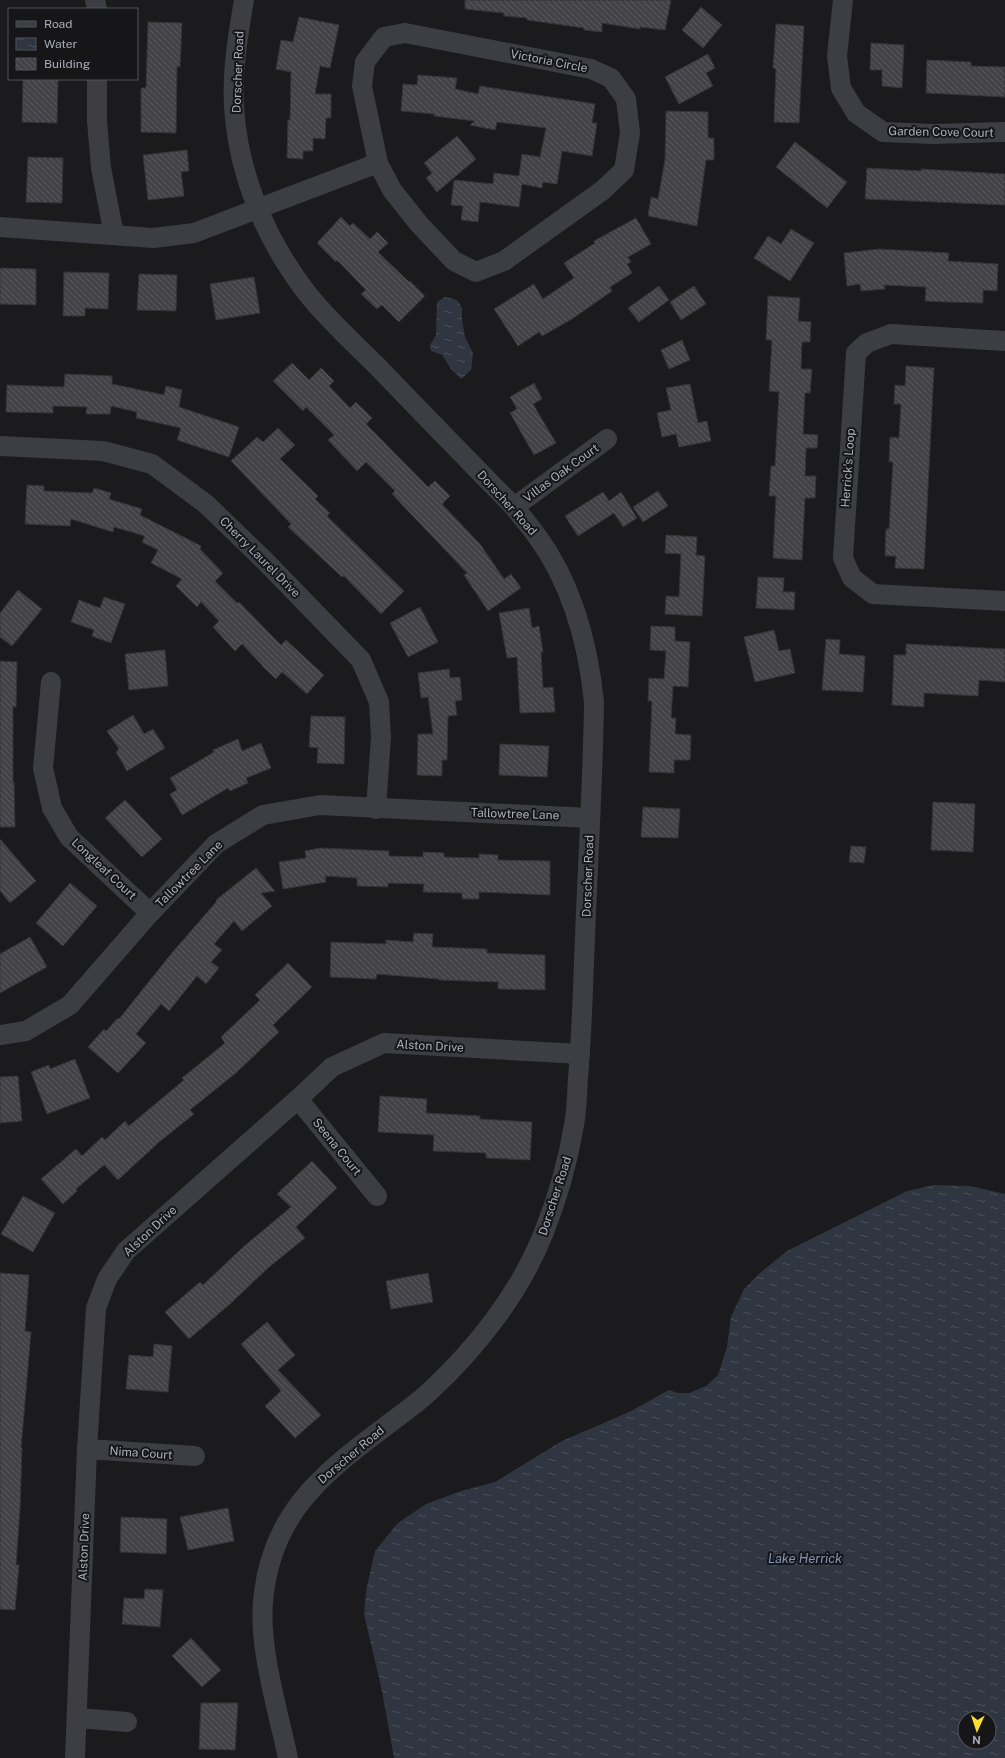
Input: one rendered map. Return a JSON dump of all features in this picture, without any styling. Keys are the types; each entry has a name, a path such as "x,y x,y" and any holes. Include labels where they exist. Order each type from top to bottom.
{"street":[{"name":"Dorscher Road","path":"244,0 237,46 234,106 242,160 257,208 274,245 307,293 514,508 538,537 555,564 573,602 583,636 591,672 594,702 580,1054 575,1122 568,1160 543,1235 507,1301 476,1342 451,1371 425,1396 340,1462 306,1494 287,1521 267,1572 263,1601 262,1624 264,1647 288,1758"},
{"name":"Garden Cove Court","path":"843,0 837,56 841,88 856,113 883,132 933,134 1005,132"},
{"name":"Victoria Circle","path":"405,33 591,69 611,78 626,99 630,133 624,170 603,190 504,261 476,272 454,261 419,224 392,190 378,163 362,86 365,62 384,37 405,33"},
{"path":"97,80 97,121 101,168 114,235"},
{"path":"0,227 153,238 194,233 378,163"},
{"name":"Herrick's Loop","path":"1005,341 891,334 867,343 856,353 843,558 852,578 873,594 1005,600"},
{"name":"Villas Oak Court","path":"514,508 607,439"},
{"name":"Cherry Laurel Drive","path":"0,446 103,451 152,464 206,504 264,560 361,660 379,702 381,737 376,809"},
{"name":"Longleaf Court","path":"51,682 43,768 52,808 69,837 150,913"},
{"name":"Tallowtree Lane","path":"0,1035 26,1031 70,1005 150,913 216,844 263,815 320,805 376,809 590,818"},
{"name":"Alston Drive","path":"76,1758 87,1449 96,1308 107,1279 126,1251 298,1099 332,1067 384,1043 580,1054"},
{"name":"Seena Court","path":"298,1099 377,1196"},
{"name":"Nima Court","path":"87,1449 195,1456"},
{"path":"78,1718 127,1722"}],"water":[{"path":"445,297 457,300 462,308 465,337 473,353 471,370 461,379 451,369 442,355 431,351 430,345 436,335 437,302"},
{"name":"Lake Herrick","path":"934,1185 970,1186 1005,1194 1005,1758 394,1758 382,1691 364,1614 366,1591 375,1551 398,1523 426,1504 461,1491 495,1482 562,1441 629,1412 669,1390 678,1393 689,1393 706,1386 718,1375 727,1347 731,1317 744,1289 760,1273 787,1251 907,1191"}],"building":[{"path":"465,0 671,0 665,30 640,27 640,29 602,23 602,32 527,20 527,18 504,16 504,13 465,9"},
{"path":"701,7 722,25 703,48 682,30"},
{"path":"299,17 339,25 330,68 320,66 315,94 331,94 331,118 326,118 325,139 313,138 313,151 303,151 303,159 287,158 288,120 290,120 291,72 276,69 281,40 293,42"},
{"path":"148,22 182,23 180,67 177,66 176,133 141,132 141,88 146,88"},
{"path":"776,24 804,26 799,123 774,122 776,69 773,68"},
{"path":"871,43 904,45 902,88 882,86 882,70 870,70"},
{"path":"708,54 715,68 706,73 713,86 679,104 665,77"},
{"path":"927,60 971,62 971,66 1005,67 1005,97 926,93"},
{"path":"418,75 457,78 455,89 478,94 480,86 595,104 592,123 597,123 592,156 562,151 557,184 543,182 542,188 522,184 519,207 480,202 478,222 461,220 463,206 451,205 454,180 493,184 494,173 519,176 522,154 540,157 546,128 497,122 495,130 470,125 475,121 434,116 434,114 401,111 403,84 417,85"},
{"path":"23,80 58,80 57,123 22,122"},
{"path":"666,111 708,112 708,138 714,138 714,160 706,160 697,226 648,216 651,197 658,199 665,160"},
{"path":"457,136 476,159 437,192 426,178 432,173 424,163"},
{"path":"795,142 847,182 827,208 776,167"},
{"path":"187,150 189,171 181,172 184,196 148,200 143,155"},
{"path":"28,157 63,158 62,203 26,202"},
{"path":"867,168 921,171 921,169 1005,174 1005,205 865,199"},
{"path":"341,217 350,226 353,223 370,239 377,232 388,243 378,252 425,296 399,322 382,305 377,309 361,294 366,290 337,260 336,262 317,243"},
{"path":"636,218 651,244 628,257 631,262 627,264 632,273 610,287 612,291 572,319 542,336 539,332 518,346 494,309 534,284 543,299 574,278 564,263 595,243 594,241"},
{"path":"791,229 814,243 790,281 754,258 768,236 781,244"},
{"path":"879,249 949,253 948,261 998,264 997,291 983,290 983,303 946,302 925,301 926,287 884,285 885,289 861,291 860,284 847,286 844,253"},
{"path":"0,268 36,269 36,305 0,304"},
{"path":"64,272 109,273 108,309 85,308 85,316 63,316"},
{"path":"139,274 177,275 176,311 137,310"},
{"path":"254,277 260,313 216,320 210,284"},
{"path":"659,286 669,300 639,322 628,308"},
{"path":"694,286 706,304 681,320 670,302"},
{"path":"768,296 800,298 798,321 811,322 810,342 802,342 801,369 812,369 810,393 805,393 803,434 818,435 817,448 806,448 805,476 816,476 815,498 805,498 802,560 773,558 776,496 769,496 771,466 775,466 779,392 769,391 772,340 766,340"},
{"path":"682,340 690,360 669,369 661,350"},
{"path":"292,363 309,380 321,368 334,381 329,386 350,408 356,402 372,418 366,424 428,487 435,481 450,496 442,504 480,544 504,579 511,574 521,588 488,611 464,575 467,573 392,494 395,491 366,462 357,471 328,440 334,435 306,407 303,411 273,381"},
{"path":"906,366 934,368 924,569 895,568 896,556 885,556 886,529 889,529 893,462 889,462 890,437 899,438 901,404 894,404 895,385 905,386"},
{"path":"65,374 112,376 112,384 164,395 166,386 182,390 179,407 239,427 229,457 177,440 181,428 136,418 137,412 111,406 110,414 86,414 87,407 53,406 53,413 6,412 7,385 64,387"},
{"path":"534,383 542,399 533,404 556,443 534,455 510,413 517,409 510,397"},
{"path":"690,384 698,423 707,421 711,441 679,447 676,434 662,437 657,413 671,410 666,388"},
{"path":"278,428 295,445 280,459 318,496 315,499 330,513 327,516 404,591 381,614 344,576 342,577 288,527 291,524 231,461 257,437 263,442"},
{"path":"27,485 44,486 44,491 92,493 94,488 111,493 109,499 142,509 140,515 201,546 200,549 223,573 215,581 237,603 239,602 281,645 286,640 324,675 307,694 282,672 276,679 242,644 235,651 213,627 219,621 201,602 197,607 176,586 182,579 151,563 158,550 142,542 145,536 114,527 113,532 71,519 70,526 25,524"},
{"path":"658,491 668,506 643,522 633,507"},
{"path":"603,492 609,501 621,492 637,518 623,527 614,513 578,536 565,516"},
{"path":"666,535 697,537 696,555 705,556 702,616 665,614 666,596 679,597 681,554 665,553"},
{"path":"758,577 784,578 783,592 795,592 794,610 756,608"},
{"path":"18,590 42,609 12,646 0,637 0,613"},
{"path":"104,597 125,604 111,643 92,636 94,630 71,622 79,600 100,608"},
{"path":"420,607 438,642 408,657 390,623"},
{"path":"529,608 532,628 539,626 543,652 541,652 543,688 553,687 555,712 520,713 517,657 507,658 499,613"},
{"path":"651,626 675,627 675,641 690,642 688,687 673,686 671,718 676,718 675,734 691,735 690,760 674,760 674,773 649,772 652,701 648,701 649,678 664,679 666,651 650,650"},
{"path":"774,630 779,651 790,649 795,673 755,682 744,637"},
{"path":"826,639 840,640 839,654 865,656 863,692 822,690"},
{"path":"906,644 1005,649 1005,682 979,680 978,696 924,693 924,707 892,705 894,655 906,655"},
{"path":"165,650 168,686 129,690 125,654"},
{"path":"0,661 17,662 16,707 13,706 13,782 15,827 0,827"},
{"path":"449,669 450,678 460,677 462,700 455,701 457,715 448,716 447,760 442,760 442,776 417,775 418,734 433,734 428,697 421,698 418,673"},
{"path":"133,715 144,734 153,729 165,748 127,771 116,752 119,749 107,731"},
{"path":"311,716 345,717 344,764 317,763 318,748 309,747"},
{"path":"238,739 242,751 261,743 271,768 246,778 248,783 230,791 228,788 182,815 170,794 177,790 170,778 214,752 213,750"},
{"path":"500,744 549,746 547,777 499,775"},
{"path":"125,800 162,839 142,857 105,818"},
{"path":"933,802 975,804 973,852 931,850"},
{"path":"643,807 680,809 678,838 641,837"},
{"path":"0,839 36,881 10,903 0,891"},
{"path":"851,846 866,847 864,863 849,862"},
{"path":"320,848 389,851 389,856 423,857 423,852 444,853 444,857 479,858 479,854 498,855 498,860 550,861 550,895 479,892 479,899 462,899 462,893 423,892 424,884 388,883 388,887 357,886 357,878 325,876 326,882 283,889 279,862 306,858 305,851"},
{"path":"256,868 275,891 261,893 272,906 242,931 234,921 214,944 222,950 211,962 219,968 206,984 197,976 169,1011 161,1004 136,1034 146,1043 118,1073 88,1047 104,1029 106,1031 118,1018 119,1019 171,954 217,901 216,900"},
{"path":"70,883 97,906 63,946 36,923"},
{"path":"414,933 433,934 432,947 487,949 487,953 545,955 545,990 498,989 498,982 439,980 377,974 376,979 330,977 331,942 386,944 386,940 413,942"},
{"path":"30,937 47,967 0,993 0,954"},
{"path":"288,963 312,987 273,1025 279,1032 237,1072 190,1110 194,1114 158,1143 118,1180 104,1165 76,1189 77,1191 63,1204 41,1179 76,1149 82,1156 102,1137 105,1140 125,1121 129,1126 184,1080 182,1078 225,1043 221,1037 260,1000 255,995"},
{"path":"75,1059 90,1098 47,1114 31,1072 49,1065 50,1069"},
{"path":"18,1076 22,1121 0,1123 0,1077"},
{"path":"380,1096 427,1099 426,1113 480,1116 480,1119 532,1122 530,1160 486,1158 486,1153 433,1151 434,1135 378,1132"},
{"path":"312,1161 337,1188 296,1227 305,1238 268,1268 230,1304 189,1339 165,1312 200,1282 203,1285 242,1248 291,1207 277,1194"},
{"path":"23,1196 55,1213 33,1252 1,1234"},
{"path":"0,1273 29,1275 25,1331 31,1332 21,1448 20,1509 16,1565 19,1565 15,1610 0,1609"},
{"path":"428,1273 433,1302 391,1309 386,1281"},
{"path":"267,1322 295,1355 278,1370 321,1415 295,1438 265,1406 281,1391 241,1344"},
{"path":"154,1344 172,1346 168,1392 126,1389 129,1355 153,1357"},
{"path":"228,1508 234,1541 188,1550 180,1517"},
{"path":"121,1517 167,1519 166,1554 120,1552"},
{"path":"145,1589 163,1590 160,1627 122,1624 124,1598 144,1599"},
{"path":"191,1638 221,1670 202,1687 172,1656"},
{"path":"201,1703 238,1703 235,1750 199,1749"}]}
